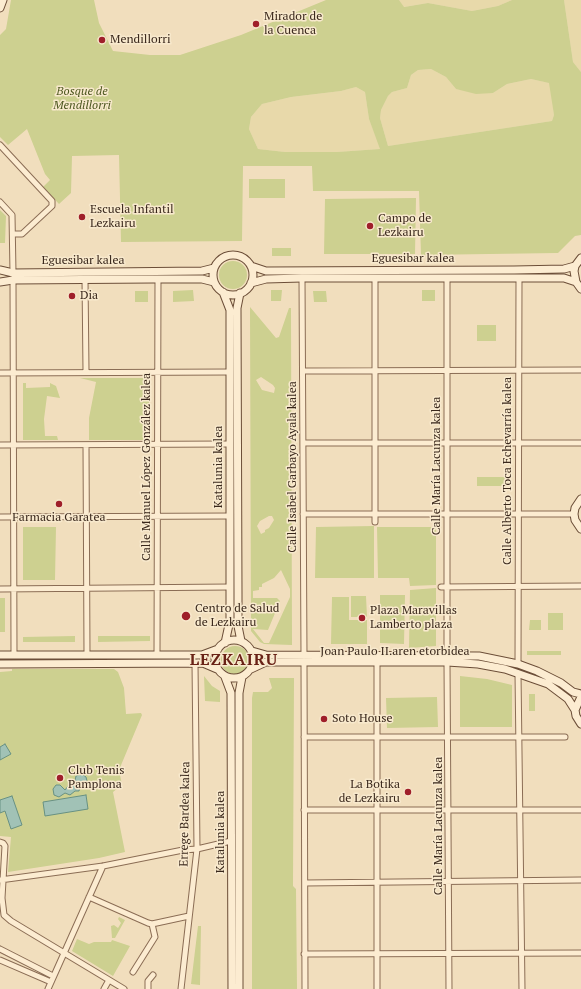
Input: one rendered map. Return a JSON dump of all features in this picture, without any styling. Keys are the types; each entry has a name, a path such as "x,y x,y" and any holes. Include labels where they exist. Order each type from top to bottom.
{"street":[{"path":"0,8 3,0"},
{"path":"0,145 52,200 52,206 22,234 13,234"},
{"path":"0,202 12,215 13,234 14,655"},
{"path":"235,255 242,257 251,266 251,283 240,293 234,295 223,292 214,282 214,268 223,258 235,255"},
{"path":"581,258 575,266 574,271 576,282 581,289"},
{"name":"Eguesibar kalea","path":"251,266 269,271 514,270 564,269 575,266"},
{"name":"Eguesibar kalea","path":"0,282 13,276 202,272 214,268"},
{"name":"Eguesibar kalea","path":"0,270 13,276 85,280 202,279 214,282"},
{"name":"Eguesibar kalea","path":"251,283 266,279 302,278 564,278 576,282"},
{"name":"Calle Isabel Garbayo Ayala kalea","path":"302,278 305,882 304,989"},
{"name":"Calle María Lacunza kalea","path":"447,278 449,989"},
{"name":"Calle Alberto Toca Echevarría kalea","path":"518,278 518,664"},
{"name":"Calle Manuel López González kalea","path":"157,655 158,279"},
{"path":"375,279 375,522"},
{"path":"85,280 86,372"},
{"name":"Katalunia kalea","path":"223,292 230,310 230,626 225,642"},
{"name":"Katalunia kalea","path":"240,293 237,308 237,323 238,624 241,641"},
{"path":"303,371 581,370"},
{"path":"0,373 230,372"},
{"path":"303,443 581,443"},
{"path":"0,444 230,444"},
{"path":"86,445 87,655"},
{"path":"581,499 575,508 574,514 581,528"},
{"path":"302,514 574,514"},
{"path":"0,517 230,516"},
{"path":"440,587 581,586"},
{"path":"0,589 86,587 230,587"},
{"path":"0,655 206,654 218,649 225,642 230,640 241,641 252,651 254,664 251,670 237,679 225,677 217,669 206,663 0,664"},
{"path":"217,669 215,662 218,649"},
{"name":"Joan Paulo II.aren etorbidea","path":"252,651 266,655 304,659 377,663 479,656 518,664 537,670 581,696"},
{"name":"Joan Paulo II.aren etorbidea","path":"251,670 266,662 304,659 447,658 518,673 555,688 568,699 581,724"},
{"name":"Errege Bardea kalea","path":"180,989 197,849 195,663"},
{"path":"377,663 377,989"},
{"path":"518,673 522,989"},
{"name":"Katalunia kalea","path":"225,677 231,693 232,989"},
{"name":"Katalunia kalea","path":"239,989 239,693 242,677"},
{"path":"575,710 581,696"},
{"path":"304,737 565,737"},
{"path":"304,810 581,810"},
{"path":"2,880 103,866 183,850 197,849 231,841"},
{"path":"0,842 5,846 1,899 2,912 8,919 124,989"},
{"path":"48,989 103,866"},
{"path":"305,882 581,880"},
{"path":"89,897 152,924 189,916"},
{"path":"133,972 155,937 152,924"},
{"path":"0,949 53,976"},
{"path":"304,954 581,953"},
{"path":"0,960 51,982"},
{"path":"148,989 148,982 153,974"},
{"path":"104,989 109,980"}],"shaded area":[{"path":"399,0 512,0 498,6 472,11 428,3 403,7"},
{"path":"564,0 581,0 581,72 573,62"},
{"path":"431,69 446,77 456,89 493,93 507,84 531,79 550,83 554,115 552,121 388,146 380,118 381,110 388,96 392,92 407,88 411,75 418,70"},
{"path":"356,87 365,92 369,119 381,149 337,152 285,152 258,149 249,129 251,117 262,104 291,97 341,91"}],"green space":[{"name":"Bosque de Mendillorri","path":"11,0 94,0 99,23 113,51 150,55 180,55 241,35 326,0 399,0 404,7 428,3 472,11 498,6 512,0 564,0 573,62 581,72 581,235 575,236 558,253 421,255 419,191 313,191 312,166 243,166 242,241 121,242 119,155 72,156 71,193 59,204 43,187 50,180 45,174 27,129 8,145 0,137 0,35 6,29","holes":["431,69 446,77 456,89 476,94 493,93 507,84 531,79 549,83 554,115 552,121 388,146 380,118 381,110 388,96 392,92 407,88 411,75 418,70","356,87 365,92 369,119 380,149 337,152 285,152 258,149 249,129 251,117 262,104 291,97 341,91"]},
{"path":"249,179 285,179 285,198 249,198"},
{"name":"Campo de Lezkairu","path":"416,198 415,254 324,254 325,199"},
{"path":"0,210 6,216 5,243 0,243"},
{"path":"272,248 291,248 291,256 272,256"},
{"path":"233,261 243,265 247,275 243,285 233,289 223,285 219,275 223,265"},
{"path":"193,290 194,301 173,302 173,291"},
{"path":"271,290 282,290 281,301 271,301"},
{"path":"422,290 435,290 435,301 422,301"},
{"path":"135,291 148,291 148,302 135,302"},
{"path":"313,291 326,291 327,302 314,302"},
{"path":"250,307 276,338 279,337 289,308 291,308 292,645 264,644 260,642 251,631","holes":["261,377 273,385 275,388 274,393 262,390 256,380","269,516 272,516 274,520 269,528 261,534 257,526 260,521","281,570 290,589 290,597 269,643 264,643 253,629 268,630 280,601 277,598 253,598 253,591 259,590 259,587 262,587 262,584 274,578"]},
{"path":"477,325 496,325 496,341 477,341"},
{"path":"80,378 149,378 149,440 89,440 89,418 96,382"},
{"path":"23,383 26,383 26,388 50,387 50,383 56,386 60,398 47,396 44,419 45,436 57,436 58,440 23,440"},
{"path":"477,477 510,477 510,486 477,486"},
{"path":"374,526 374,578 315,578 316,527"},
{"path":"23,527 56,527 55,580 23,580"},
{"path":"377,527 436,527 436,585 410,586 409,578 378,578"},
{"path":"436,588 436,646 409,648 410,590"},
{"path":"380,595 405,595 404,644 380,643"},
{"path":"351,596 366,596 367,617 351,617"},
{"path":"332,597 349,597 349,620 367,620 367,644 331,644"},
{"path":"0,598 5,598 5,632 0,632"},
{"path":"548,613 563,613 563,630 548,630"},
{"path":"530,620 541,620 541,630 529,630"},
{"path":"75,636 75,642 23,642 23,637"},
{"path":"98,636 150,636 150,641 98,642"},
{"path":"235,646 245,650 249,660 245,670 235,674 225,670 221,660 225,650"},
{"path":"527,651 561,651 561,655 527,655"},
{"name":"Club Tenis Pamplona","path":"12,669 114,669 118,672 124,688 126,714 141,713 142,715 119,770 122,785 113,792 125,852 99,858 8,872 11,837 0,836 0,672 12,671"},
{"path":"204,676 212,686 220,691 220,702 205,701"},
{"path":"460,676 487,679 512,685 512,727 460,727"},
{"path":"269,678 294,678 293,886 296,889 297,989 252,989 252,698 253,692 268,692 272,688"},
{"path":"529,694 535,694 535,711 529,711"},
{"path":"437,697 438,727 387,728 386,698"},
{"path":"119,917 125,920 115,938 112,938 111,926 114,925 118,928 121,923 118,919"},
{"path":"198,926 201,926 200,985 191,984"},
{"path":"77,939 89,944 94,942 111,942 112,940 130,946 113,976 72,951"}],"water":[{"path":"5,744 11,754 0,760 0,747"},
{"path":"82,774 86,777 87,781 85,785 80,787 79,791 75,791 70,795 65,793 59,797 54,795 53,789 56,785 60,785 65,790 68,786 74,785 76,776"},
{"path":"86,795 88,809 45,816 43,802"},
{"path":"12,796 22,825 11,829 5,811 0,813 0,800"}],"place":[{"name":"Mirador de la Cuenca","path":"256,24"},
{"name":"Mendillorri","path":"102,40"},
{"name":"Escuela Infantil Lezkairu","path":"82,217"},
{"name":"Campo de Lezkairu","path":"370,226"},
{"name":"Dia","path":"72,296"},
{"name":"Farmacia Garatea","path":"59,504"},
{"name":"Centro de Salud de Lezkairu","path":"186,616"},
{"name":"Plaza Maravillas Lamberto plaza","path":"362,618"},
{"name":"Soto House","path":"324,719"},
{"name":"Club Tenis Pamplona","path":"60,778"},
{"name":"La Botika de Lezkairu","path":"408,792"}],"district":[{"name":"LEZKAIRU","path":"234,660"}]}
